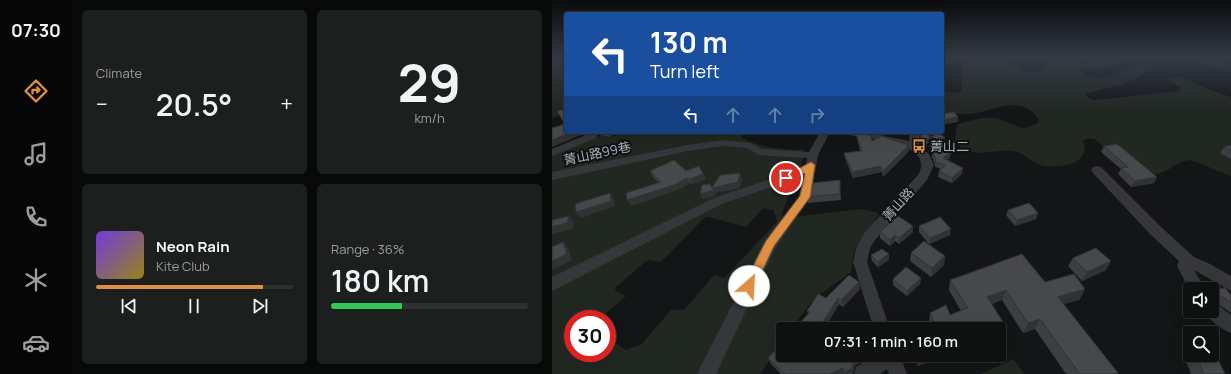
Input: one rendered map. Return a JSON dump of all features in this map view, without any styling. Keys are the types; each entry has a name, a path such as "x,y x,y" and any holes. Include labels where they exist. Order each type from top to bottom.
{"street":[{"path":"552,153 586,138 591,134"},
{"path":"706,374 770,244 805,197 812,160 824,134"},
{"path":"860,134 893,140 914,146 915,134"},
{"name":"菁山路99巷","path":"552,176 688,148 723,143 740,144 750,146 759,152 812,160"},
{"name":"菁山路","path":"880,322 860,262 864,248 870,236 923,176 928,166 927,160 923,153 914,146"},
{"path":"552,284 718,201 798,174 812,160"},
{"path":"1097,170 1155,230 1189,261 1205,268 1231,284"},
{"path":"1189,261 1184,266 1193,282"},
{"path":"1219,316 1231,326"},
{"path":"863,374 881,362"},
{"path":"893,362 898,374"}],"shaded area":[{"path":"552,75 564,75 564,115 552,118"},
{"path":"961,75 1089,75 1101,77 1109,75 1141,75 1126,83 1085,94 1088,98 1095,100 1180,91 1180,87 1167,80 1180,76 1210,90 1231,97 1231,176 1191,160 1182,162 1157,174 1141,172 1124,163 1096,140 1091,139 1083,141 1085,149 1079,160 1071,164 1060,166 1040,165 1020,153 1012,151 981,153 966,150 955,140 958,124 982,118 997,118 1024,129 1038,123 1039,119 1025,107 1017,105 1002,106 972,114 944,113 944,92 958,93 962,90"},
{"path":"618,134 742,134 742,138 765,146 779,149 804,150 799,178 790,192 782,214 785,218 860,209 876,212 879,215 854,250 851,272 815,298 796,322 776,322 776,351 760,374 552,374 552,155 600,136 613,136","holes":["763,208 774,210 777,222 724,278 714,275 684,310 671,310 642,344 626,350 616,344 616,362 564,362 564,310 610,310 626,296 615,290 616,287 646,261 662,261 704,218 708,217 746,227"]},
{"path":"1014,359 1024,374 980,374"}],"building":[{"path":"564,109 564,122 557,111"},
{"path":"954,112 958,117 944,120 944,114"},
{"path":"564,124 564,134 567,134 552,140 552,128"},
{"path":"856,134 871,135 872,141 881,136 909,145 883,171 881,166 852,172 844,153 862,151"},
{"path":"921,134 931,136 923,141 921,140"},
{"path":"936,134 939,134 945,137 939,141 931,137"},
{"path":"1117,144 1157,177 1135,181 1121,168 1128,167 1104,146"},
{"path":"1231,145 1231,151 1224,147"},
{"path":"940,146 951,152 943,158 963,168 952,178 939,171 946,165 935,162 936,159 932,151"},
{"path":"674,160 686,171 699,166 703,174 690,179 687,178 674,185 627,200 626,193 661,182 650,171"},
{"path":"740,173 738,182 712,188 720,175"},
{"path":"840,180 840,194 807,197 811,191 813,183"},
{"path":"710,184 714,190 700,194 702,185"},
{"path":"610,193 611,201 576,212 575,204"},
{"path":"1029,203 1038,213 1017,220 1008,210"},
{"path":"569,216 567,223 552,227 552,220"},
{"path":"898,216 913,226 899,238 895,235 890,240 880,232"},
{"path":"940,217 951,229 930,238 919,226"},
{"path":"924,241 945,256 932,268 911,253"},
{"path":"563,242 567,254 552,261 552,247"},
{"path":"1096,248 1111,261 1087,272 1073,258"},
{"path":"882,249 889,254 878,262 871,255"},
{"path":"1022,254 1045,282 1074,274 1085,289 1058,297 1118,373 1080,374 1040,319 1028,323 1006,290 987,297 1003,322 934,322 930,313 946,305 950,315 968,308 950,280"},
{"path":"906,267 921,278 907,291 893,279"},
{"path":"849,275 859,282 841,300 838,298 823,322 801,322 810,312 807,311 818,294 826,298"},
{"path":"1219,288 1225,288 1231,295 1231,303 1219,296"},
{"path":"776,349 776,362 854,362 852,368 845,372 843,368 830,374 785,374 768,358"},
{"path":"1199,362 1219,362 1225,374 1204,374"}],"place":[{"name":"菁山二","path":"919,146"}],"route":[{"path":"749,286 770,244 805,197 811,165 798,174 786,178"}]}
